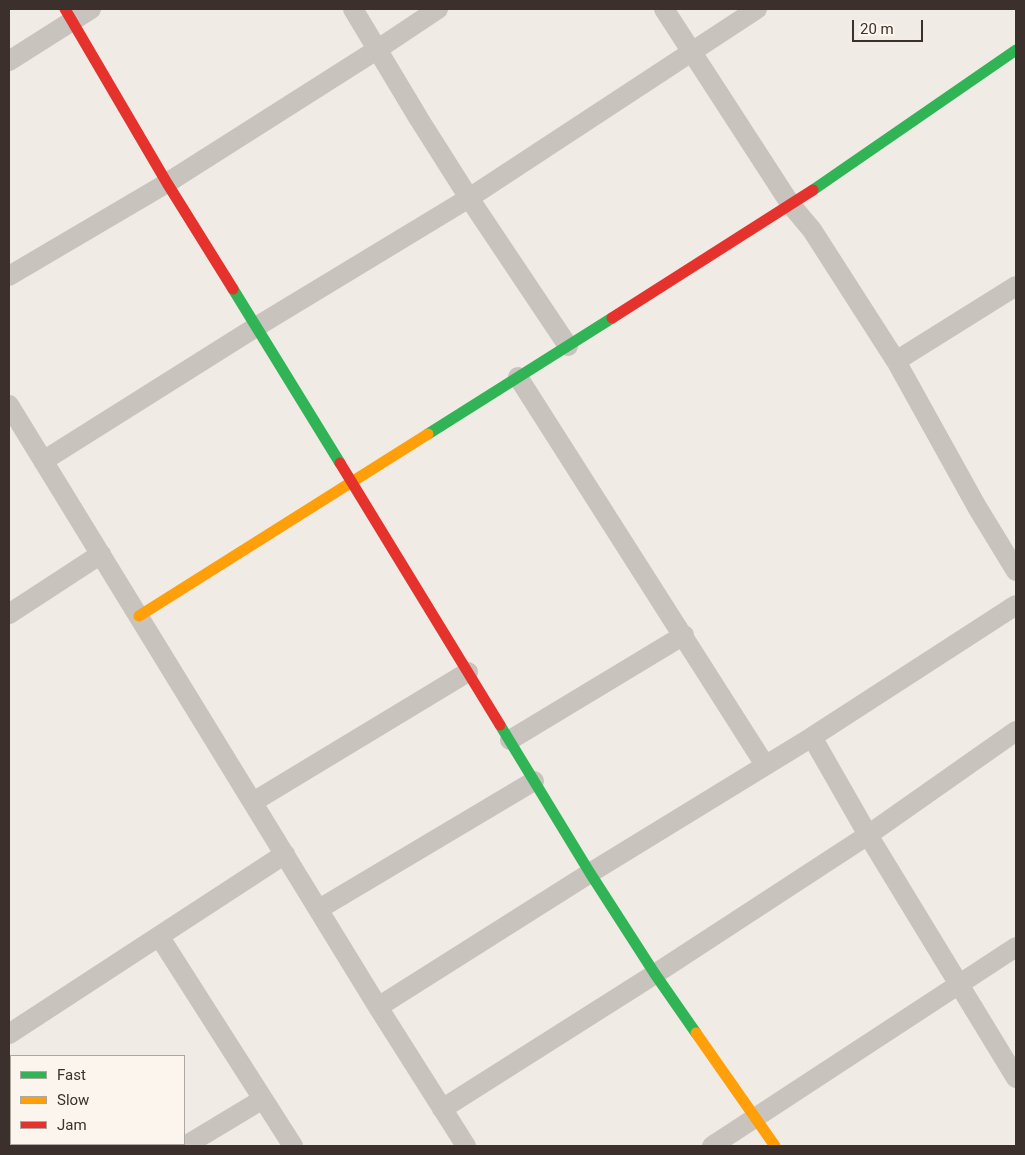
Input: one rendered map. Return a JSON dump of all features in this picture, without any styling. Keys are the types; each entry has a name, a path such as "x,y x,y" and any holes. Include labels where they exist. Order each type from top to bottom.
{"street":[{"path":"9,61 68,15 91,9"},
{"path":"353,9 469,198 568,346"},
{"path":"9,276 168,183 438,9"},
{"path":"664,9 791,205 812,230 896,361 977,507 1016,571"},
{"path":"43,461 256,327 469,198 757,9"},
{"path":"68,15 168,183 590,873 655,974 775,1146"},
{"path":"138,616 791,205 1016,50"},
{"path":"896,361 1016,286"},
{"path":"518,377 765,765"},
{"path":"9,405 378,1007 466,1146"},
{"path":"9,614 101,554"},
{"path":"378,1007 590,873 812,737 1016,604"},
{"path":"510,740 684,635"},
{"path":"253,802 468,672"},
{"path":"442,1109 655,974 868,835 1016,731"},
{"path":"812,737 868,835 1016,1078"},
{"path":"319,909 534,782"},
{"path":"9,1034 285,854"},
{"path":"159,936 293,1146"},
{"path":"712,1146 1016,947"},
{"path":"185,1146 263,1099"}],"traffic: fast":[{"path":"813,190 1016,50"},
{"path":"233,289 340,463"},
{"path":"428,434 612,318"},
{"path":"500,725 590,873 655,974 696,1033"}],"traffic: slow":[{"path":"139,616 428,434"},
{"path":"696,1033 775,1146"}],"traffic: jam":[{"path":"65,9 167,183 233,289"},
{"path":"612,318 813,190"},
{"path":"340,463 500,725"}]}
